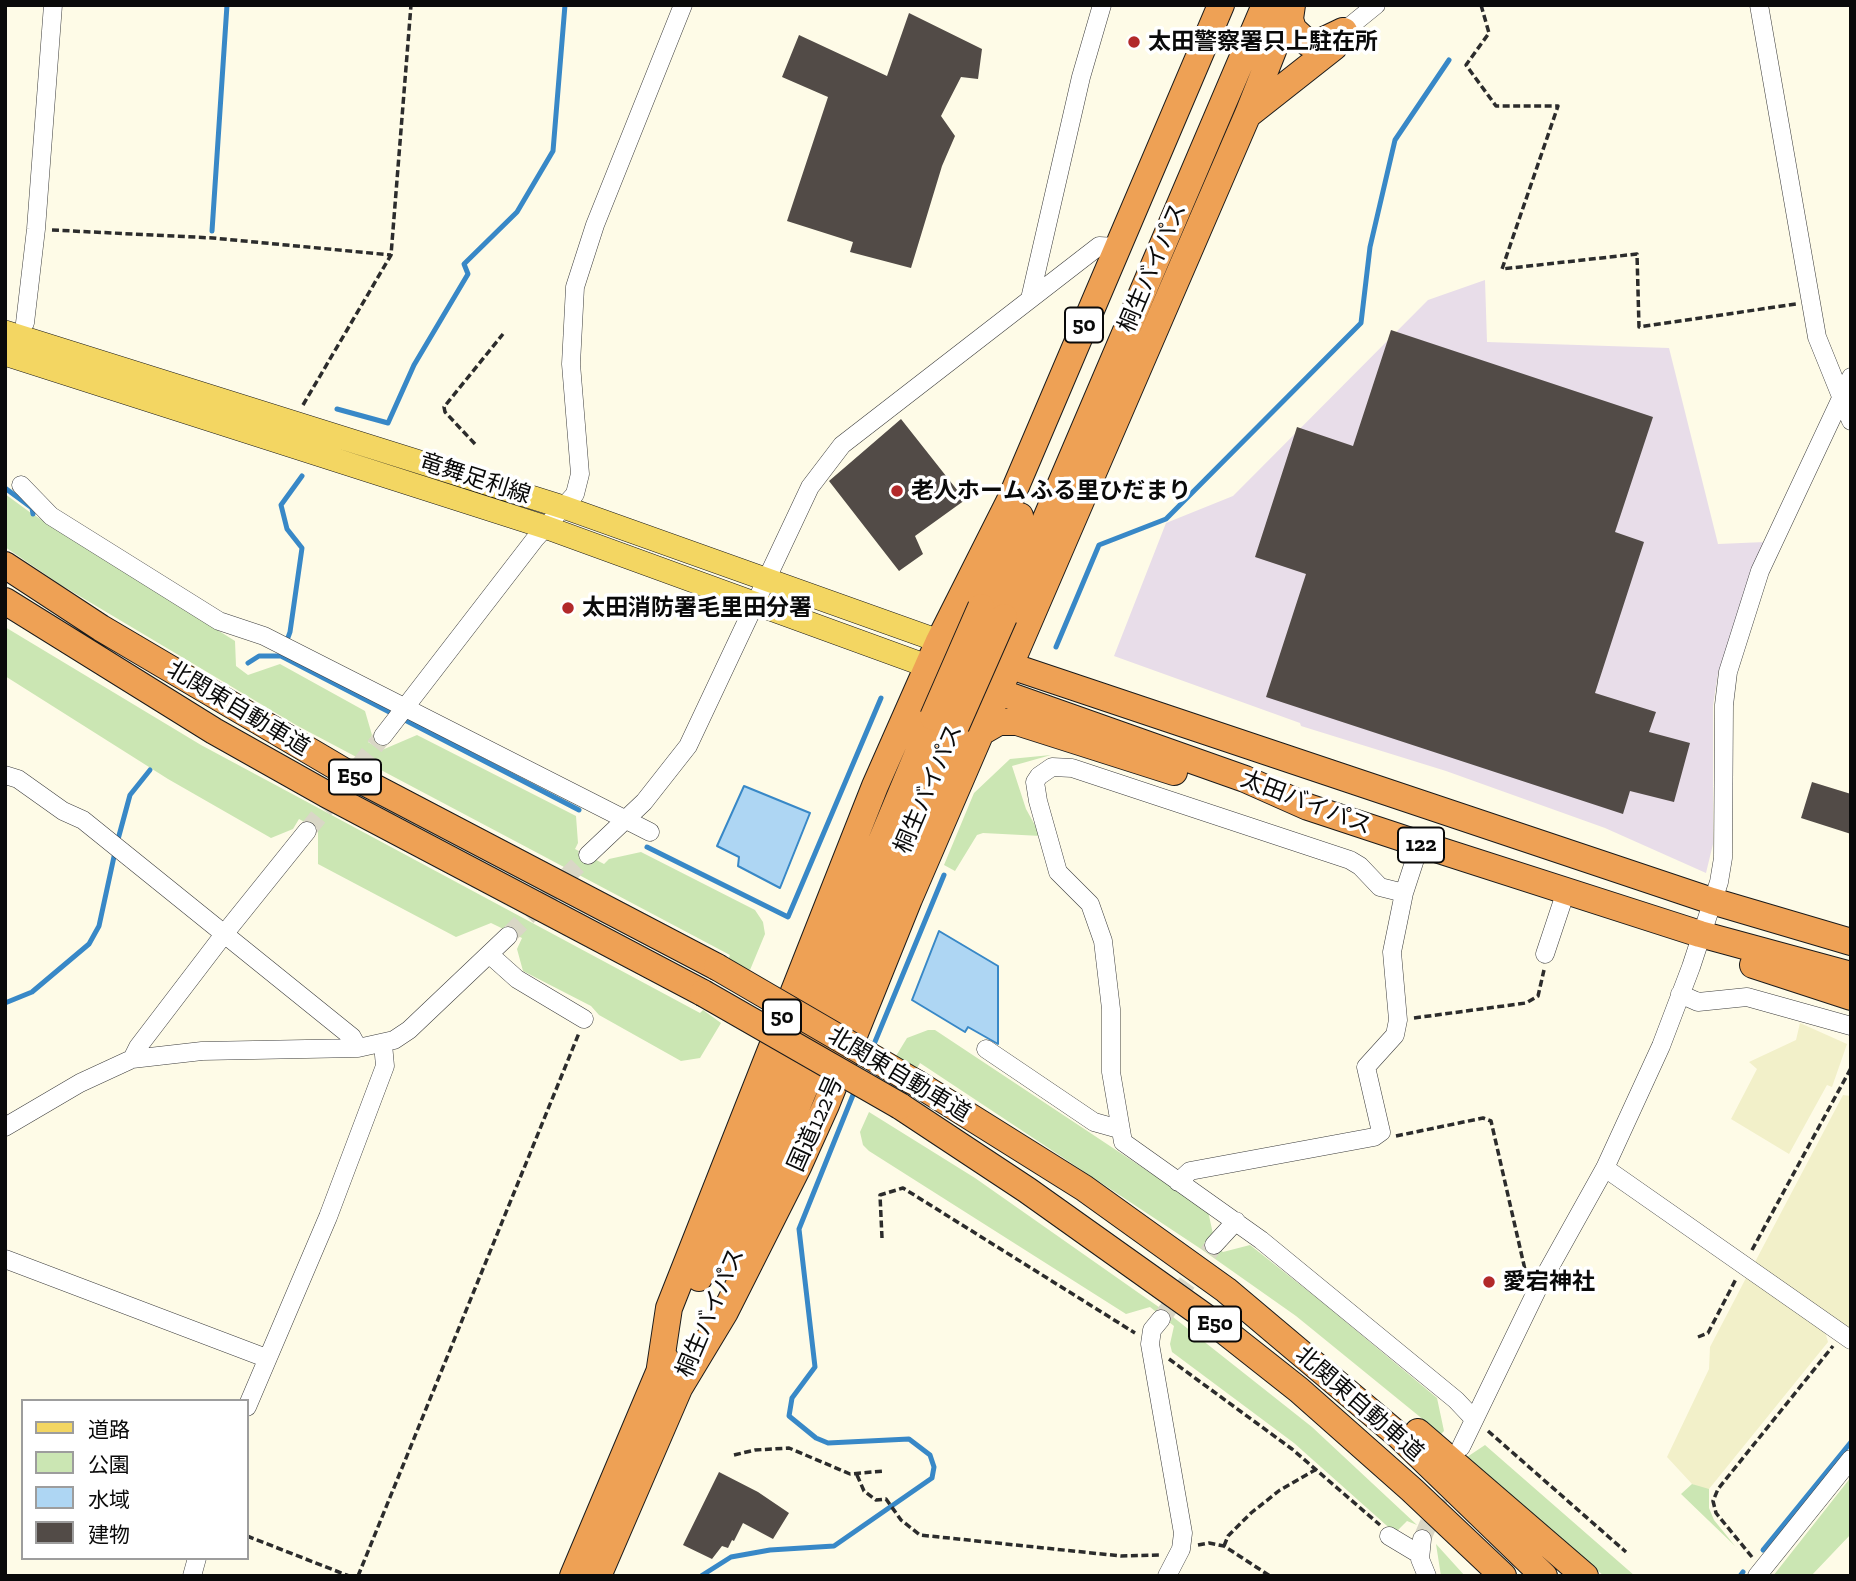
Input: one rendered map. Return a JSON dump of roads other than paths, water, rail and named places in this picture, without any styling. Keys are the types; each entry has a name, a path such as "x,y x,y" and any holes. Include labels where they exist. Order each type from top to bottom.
{"highway":[{"name":"50","path":"668,1382 669,1308 870,798 927,666 1011,498 1221,5"},
{"name":"桐生バイパス","path":"573,1576 668,1382 956,725 992,612 1239,5"},
{"name":"桐生バイパス","path":"992,612 1265,5"},
{"path":"1291,5 1290,19 1293,29 1308,43 1320,42 1344,30"},
{"name":"国道122号","path":"668,1382 725,1311 798,1167 956,725 998,692 1248,114 1291,5"},
{"path":"1248,114 1334,47 1344,30"},
{"name":"北関東自動車道","path":"5,565 101,628 347,773 717,967 918,1084 1084,1188 1226,1290 1398,1435 1544,1576"},
{"name":"北関東自動車道","path":"5,601 248,750 703,993 900,1106 1027,1190 1218,1326 1318,1406 1503,1576"},
{"name":"太田バイパス","path":"939,641 1712,901 1851,942"},
{"name":"太田バイパス","path":"927,666 1245,779 1308,807 1420,845 1700,934 1851,975"},
{"path":"956,725 1017,722 1242,795 1308,807"},
{"path":"1700,934 1743,962 1851,997"},
{"path":"1226,1290 1345,1369 1585,1576"},
{"name":"桐生バイパス","path":"598,1576 668,1382"}],"main road":[{"name":"竜舞足利線","path":"15,328 292,422 566,508 939,641"},
{"name":"竜舞足利線","path":"5,354 545,527 927,666"}],"street":[{"path":"15,328 36,229 53,5"},
{"path":"383,736 545,527 566,508 575,494 580,474 571,363 575,287 595,225 683,5"},
{"path":"1030,299 1081,76 1102,5"},
{"path":"1344,30 1376,5"},
{"path":"1759,5 1817,337 1851,421"},
{"path":"588,855 626,820 688,746 810,487 842,445 1099,246 1117,247"},
{"path":"1461,1447 1537,1290 1605,1168 1661,1046 1680,994 1712,901 1724,842 1724,705 1727,672 1760,571 1851,377"},
{"path":"21,485 51,516 219,621 264,636 650,832"},
{"path":"1404,893 1380,887 1360,866 1337,855 1072,768 1060,766 1045,771 1035,782 1058,872 1090,904 1106,957 1111,1009 1111,1072 1123,1142 1236,1221 1456,1399 1474,1418"},
{"path":"5,775 18,779 63,811 83,820 352,1037 358,1048"},
{"path":"132,1059 138,1047 225,933 307,831"},
{"path":"1178,1182 1190,1171 1374,1137 1381,1132 1366,1067 1395,1035 1398,1020 1392,952 1404,893 1420,845"},
{"path":"1545,954 1566,891"},
{"path":"5,1127 80,1083 132,1059 202,1051 358,1048 383,1044 409,1030 508,936"},
{"path":"489,954 517,979 584,1019"},
{"path":"1680,994 1699,1002 1747,998 1851,1026"},
{"path":"248,1404 328,1217 385,1066 383,1044"},
{"path":"986,1049 1094,1122 1119,1129"},
{"path":"1605,1168 1847,1337"},
{"path":"1214,1245 1236,1221"},
{"path":"5,1259 266,1357"},
{"path":"1161,1319 1152,1329 1150,1344 1183,1533 1181,1549 1167,1576"},
{"path":"1760,1572 1851,1459"},
{"path":"1389,1536 1421,1547 1427,1576"}],"water":[{"path":"744,786 810,813 780,888 738,866 739,857 717,846"},
{"path":"939,931 998,966 998,1044 968,1027 965,1032 912,1000"}],"waterway":[{"path":"212,231 227,5"},
{"path":"337,409 388,423 414,365 468,274 464,264 517,212 553,151 565,5"},
{"path":"1056,647 1099,545 1166,519 1361,323 1370,247 1395,140 1449,60"},
{"path":"286,643 290,632 302,548 287,529 281,505 302,476"},
{"path":"5,488 32,508 33,514"},
{"path":"248,663 259,656 281,656 579,810"},
{"path":"647,847 788,917 881,698"},
{"path":"117,843 130,795 150,770"},
{"path":"5,1003 32,992 89,944 99,926 115,852"},
{"path":"872,1049 944,875"},
{"path":"701,1576 731,1557 770,1550 834,1546 932,1478 934,1467 930,1455 909,1439 828,1443 816,1438 789,1416 792,1398 815,1367 799,1229 855,1090"},
{"path":"1763,1550 1851,1442"},
{"path":"1740,1576 1743,1572"}],"tunnel":[{"path":"307,831 383,736"},
{"path":"508,936 588,855"},
{"path":"1161,1319 1214,1245"},
{"path":"1422,1539 1450,1473"}],"place":[{"name":"太田警察署只上駐在所","path":"1134,42"},
{"name":"老人ホーム ふる里ひだまり","path":"897,491"},
{"name":"太田消防署毛里田分署","path":"568,608"},
{"name":"愛宕神社","path":"1489,1282"}]}
